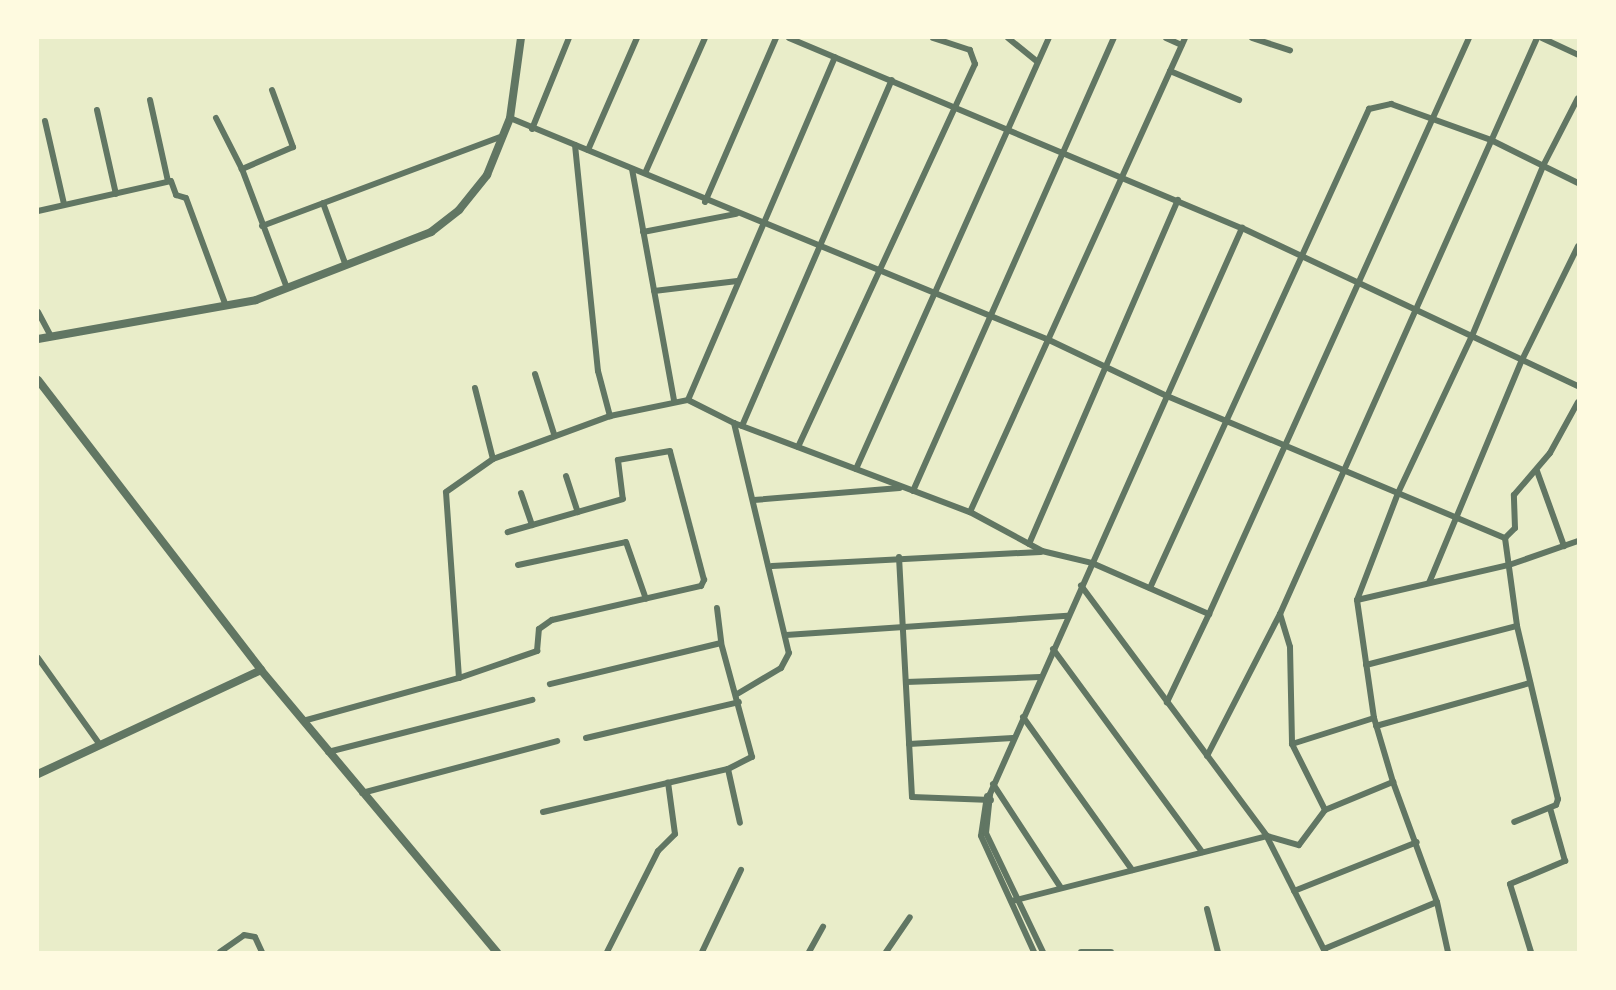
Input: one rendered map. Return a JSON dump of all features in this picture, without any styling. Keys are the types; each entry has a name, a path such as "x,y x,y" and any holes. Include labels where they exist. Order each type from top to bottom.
{"street":[{"path":"38,339 50,335 226,306 287,288 442,225 487,175 510,118 521,38"},
{"path":"532,129 569,38"},
{"path":"588,150 638,38"},
{"path":"646,171 705,38"},
{"path":"705,202 776,38"},
{"path":"789,38 1125,176 1242,228 1578,386"},
{"path":"798,447 876,271 976,56 933,38"},
{"path":"1008,38 1038,62"},
{"path":"856,469 1049,38"},
{"path":"913,491 993,318 1114,38"},
{"path":"1166,38 1182,45"},
{"path":"970,512 1125,176 1185,38"},
{"path":"1252,38 1290,50"},
{"path":"1167,702 1209,614 1428,120 1469,38"},
{"path":"1207,756 1280,614 1413,308 1540,38 1578,55"},
{"path":"688,400 760,224 835,57"},
{"path":"1170,71 1239,100"},
{"path":"742,426 816,247 892,80"},
{"path":"242,169 293,147 272,90"},
{"path":"1448,952 1437,902 1417,842 1393,782 1376,726 1357,600 1398,493 1472,336 1543,166 1578,98"},
{"path":"150,100 168,181 176,195 186,198 226,306"},
{"path":"1150,588 1300,255 1369,109 1391,104 1428,120 1491,140 1578,183"},
{"path":"97,111 116,194"},
{"path":"216,118 242,169 287,288"},
{"path":"510,118 632,169 646,171 705,202 1049,340 1167,396 1505,538"},
{"path":"45,121 64,204"},
{"path":"262,226 503,136"},
{"path":"575,146 598,371 610,416"},
{"path":"632,169 674,401"},
{"path":"38,211 168,181"},
{"path":"1029,544 1178,200"},
{"path":"323,203 345,263"},
{"path":"643,232 736,214"},
{"path":"1043,952 981,836 988,797 1012,738 1242,228"},
{"path":"1430,583 1455,517 1522,360 1578,246"},
{"path":"654,291 737,281"},
{"path":"38,312 50,335"},
{"path":"535,374 554,434"},
{"path":"38,380 261,670 361,793 497,952"},
{"path":"475,388 493,459"},
{"path":"459,678 446,492 493,459 554,434 610,416 674,401 688,400 734,423 970,512 1042,552"},
{"path":"1505,538 1515,528 1514,495 1537,471 1578,402"},
{"path":"734,423 772,566 786,635 786,664 737,694"},
{"path":"303,721 459,678 537,651 539,629 552,620 701,586 704,580 672,452 618,460 625,498 508,532"},
{"path":"1537,471 1564,546"},
{"path":"566,476 578,512"},
{"path":"754,500 904,487"},
{"path":"521,493 532,525"},
{"path":"1505,538 1517,626 1558,799 1550,808 1514,822"},
{"path":"1357,600 1509,565 1578,541"},
{"path":"518,565 626,542 646,599"},
{"path":"772,566 899,557 1042,552 1092,563 1209,614"},
{"path":"899,557 914,799 988,797"},
{"path":"1082,586 1267,836 1324,951 1437,902"},
{"path":"543,812 728,769 752,757 737,694 721,643 717,608"},
{"path":"1280,614 1290,647 1292,744 1324,810"},
{"path":"786,635 902,624 1067,616"},
{"path":"1366,665 1517,626"},
{"path":"550,684 721,643"},
{"path":"1053,650 1202,852"},
{"path":"38,658 100,746"},
{"path":"38,774 261,670"},
{"path":"906,682 1040,677"},
{"path":"1376,726 1530,683"},
{"path":"328,752 532,700"},
{"path":"586,738 739,702"},
{"path":"1023,717 1132,870"},
{"path":"1292,744 1374,718"},
{"path":"909,744 1012,738"},
{"path":"361,793 557,741"},
{"path":"728,769 740,822"},
{"path":"607,952 658,851 675,834 668,782"},
{"path":"1016,900 1267,836 1299,845 1324,810 1393,782"},
{"path":"993,784 1061,888"},
{"path":"1531,952 1510,884 1565,861 1550,808"},
{"path":"1294,891 1417,842"},
{"path":"702,952 741,870"},
{"path":"1016,900 1034,952"},
{"path":"1207,909 1218,952"},
{"path":"886,952 910,917"},
{"path":"809,952 823,927"},
{"path":"220,952 244,936 255,937 262,952"},
{"path":"1081,952 1111,952"}]}
